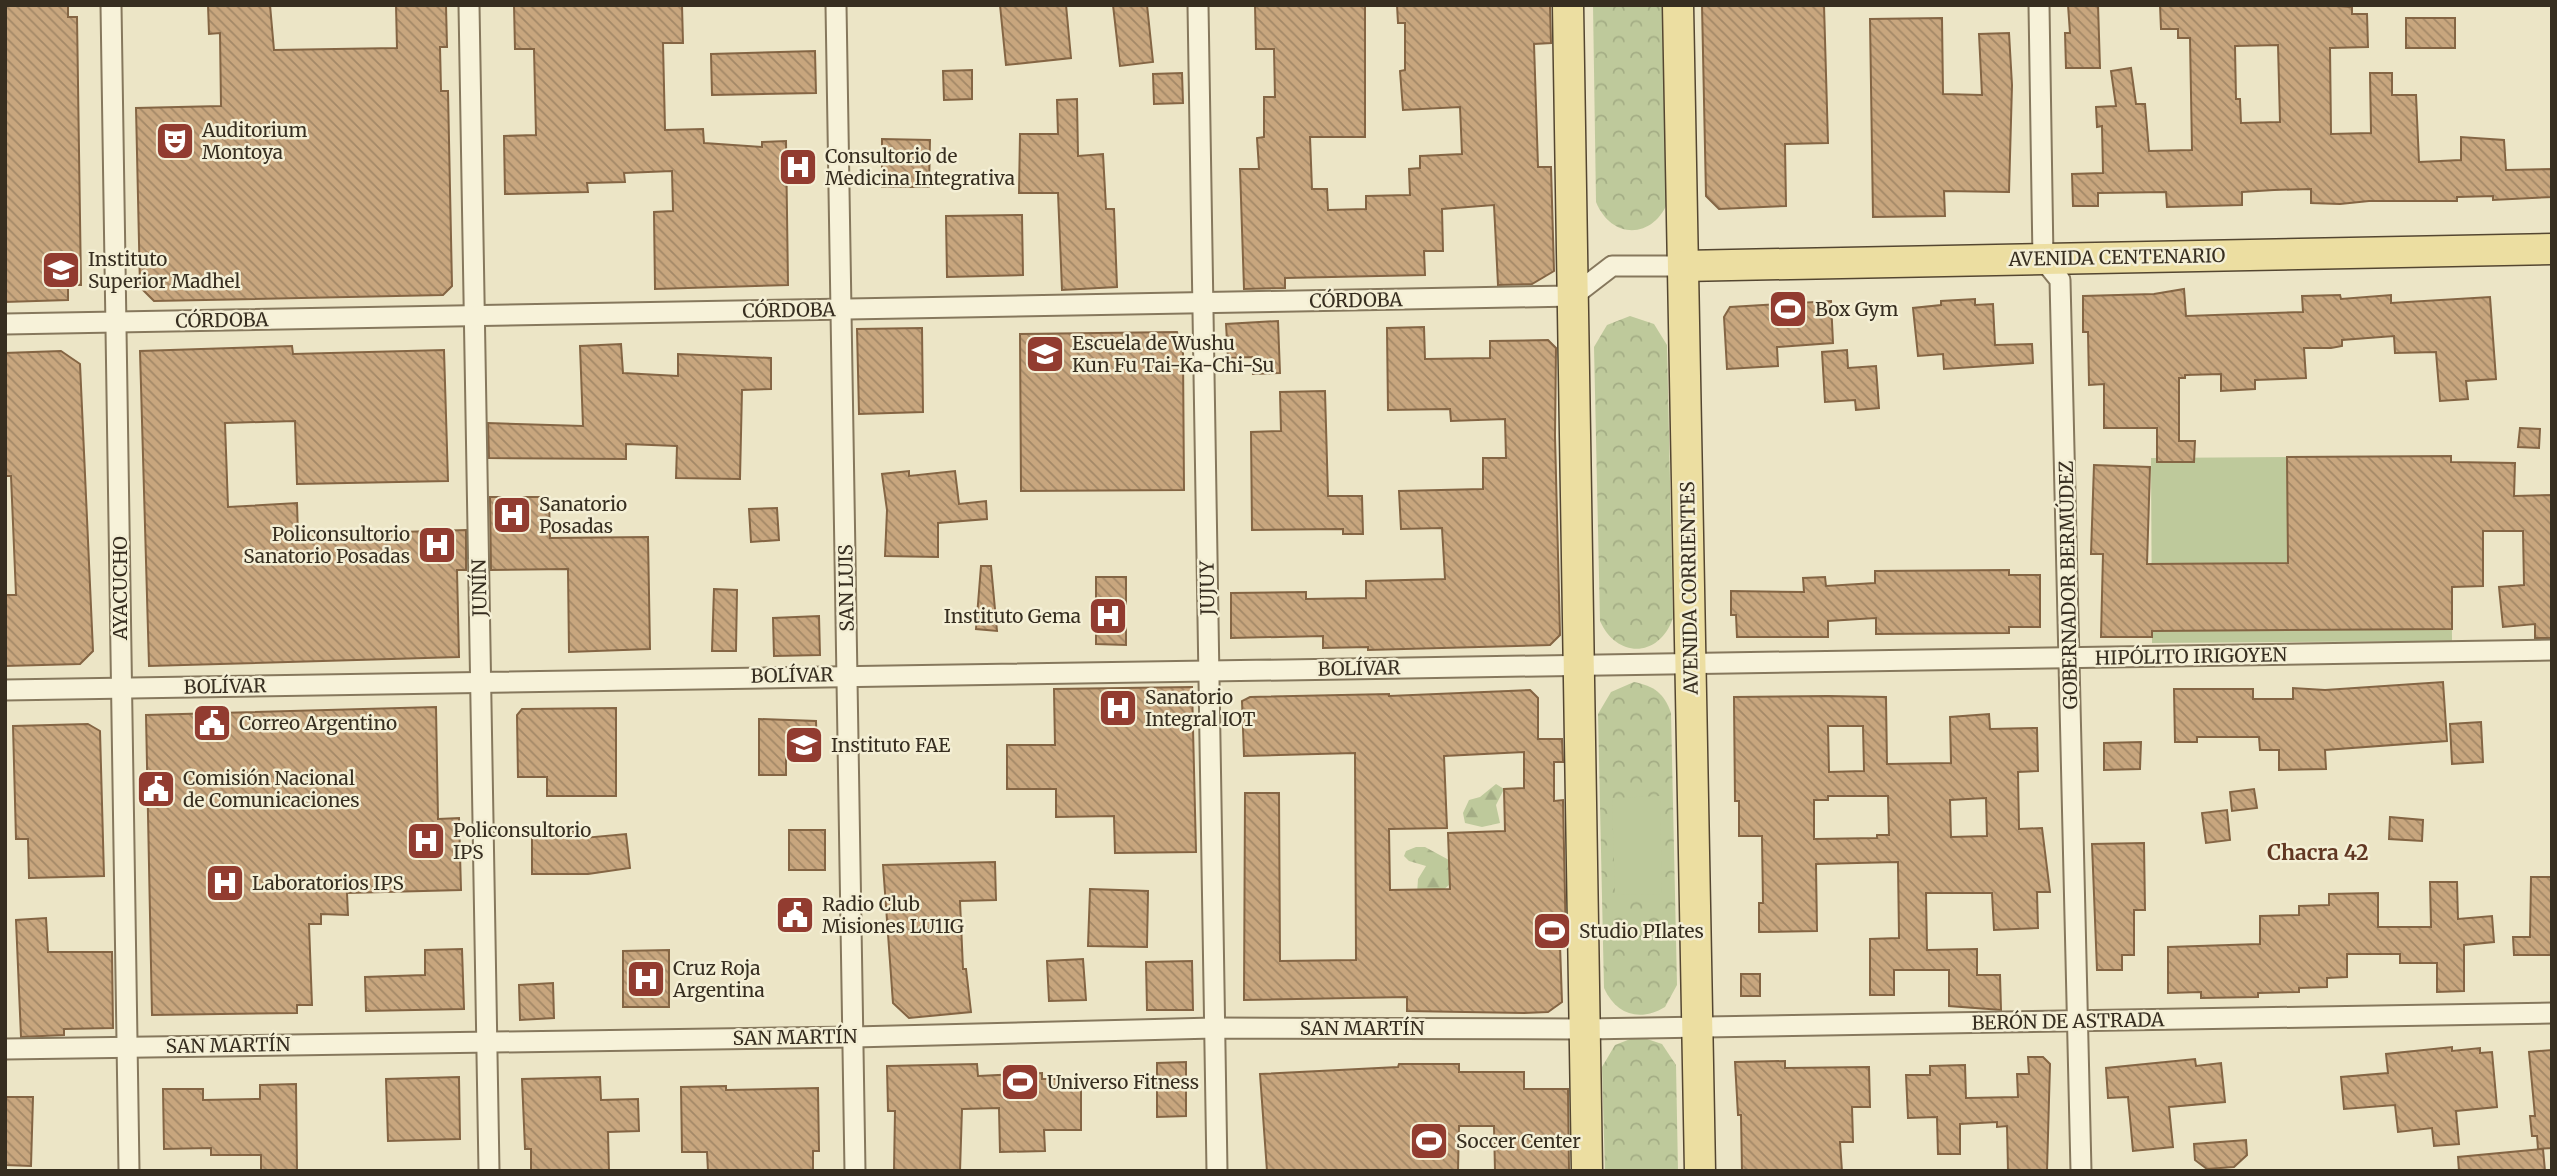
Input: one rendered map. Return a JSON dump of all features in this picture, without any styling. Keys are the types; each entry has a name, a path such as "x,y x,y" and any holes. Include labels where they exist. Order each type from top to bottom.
{"main road":[{"path":"1568,5 1587,1171"},
{"name":"AVENIDA CORRIENTES","path":"1678,5 1700,1171"},
{"name":"AVENIDA CENTENARIO","path":"1683,266 2552,249"}],"street":[{"name":"AYACUCHO","path":"111,5 119,322 121,687 129,1171"},
{"name":"JUNÍN","path":"469,5 489,1171"},
{"name":"SAN LUIS","path":"836,5 855,1171"},
{"name":"JUJUY","path":"1198,5 1217,1171"},
{"name":"GOBERNADOR BERMÚDEZ","path":"2039,5 2043,259 2060,280 2081,1171"},
{"path":"1573,296 1612,266 1683,266"},
{"name":"CÓRDOBA","path":"5,324 1573,296"},
{"name":"HIPÓLITO IRIGOYEN","path":"1579,666 2552,650"},
{"name":"BOLÍVAR","path":"5,690 847,674 1579,666"},
{"name":"BERÓN DE ASTRADA","path":"1584,1029 2552,1013"},
{"name":"SAN MARTÍN","path":"5,1049 852,1037 1214,1028 1584,1029"}],"green space":[{"path":"1593,5 1666,5 1669,199 1654,222 1644,228 1622,229 1612,224 1596,202"},
{"path":"1630,316 1654,324 1667,345 1673,618 1658,641 1638,649 1617,642 1607,633 1600,621 1594,347 1607,325"},
{"path":"2451,456 2452,641 2152,643 2151,458"},
{"path":"1634,682 1657,692 1665,700 1671,713 1677,985 1665,1007 1656,1012 1638,1015 1622,1010 1604,988 1598,714 1611,692"},
{"path":"1496,784 1504,789 1496,805 1500,823 1482,827 1465,823 1463,813 1469,800 1480,797"},
{"path":"1660,796 1662,894 1615,895 1612,798"},
{"path":"1425,847 1449,860 1454,889 1449,885 1438,895 1417,894 1418,879 1426,866 1409,861 1404,856 1406,851"},
{"path":"1638,1036 1662,1044 1676,1065 1678,1171 1605,1171 1602,1067 1615,1045"}],"building":[{"path":"5,5 68,5 68,17 77,17 81,285 68,285 68,300 5,302"},
{"path":"208,5 270,5 274,50 397,48 396,5 446,5 447,47 440,47 441,91 448,91 452,286 443,295 154,301 140,287 136,108 221,106 220,33 209,34"},
{"path":"514,5 682,5 683,43 663,43 665,130 703,129 704,143 762,147 762,142 786,141 788,285 655,289 654,212 673,211 672,171 624,173 625,182 587,183 588,192 505,194 504,136 536,135 534,49 515,49"},
{"path":"1000,5 1066,5 1071,58 1006,65"},
{"path":"1113,5 1147,5 1153,62 1120,66"},
{"path":"1255,5 1365,5 1365,137 1310,137 1312,189 1327,189 1328,210 1366,209 1366,196 1410,195 1409,169 1420,168 1420,156 1462,154 1460,107 1403,110 1400,71 1405,70 1405,23 1398,23 1397,5 1550,5 1551,43 1534,44 1538,167 1551,167 1554,271 1532,284 1498,285 1494,205 1442,209 1443,251 1424,251 1425,275 1285,278 1285,288 1244,289 1240,169 1259,169 1257,138 1264,137 1264,97 1275,97 1274,49 1256,49"},
{"path":"1702,5 1824,5 1828,143 1785,144 1786,206 1719,209 1706,196"},
{"path":"2068,5 2098,5 2100,68 2066,68 2065,33 2070,33"},
{"path":"2160,5 2352,7 2352,14 2367,14 2368,47 2330,48 2331,134 2371,133 2370,73 2392,73 2392,95 2416,95 2419,162 2461,160 2461,137 2504,140 2506,170 2552,169 2552,197 2493,200 2493,196 2457,197 2457,201 2369,201 2340,204 2311,203 2311,189 2242,192 2242,205 2167,207 2166,192 2098,193 2098,206 2073,206 2072,174 2103,173 2102,126 2097,127 2096,107 2116,106 2111,71 2131,68 2136,104 2145,104 2149,151 2192,150 2190,38 2178,38 2178,29 2161,29","holes":["2278,45 2280,122 2241,123 2240,99 2236,99 2235,46"]},
{"path":"1942,18 1943,94 1982,95 1979,34 2009,33 2012,85 2009,192 1944,191 1945,216 1873,217 1870,19"},
{"path":"2406,18 2455,18 2455,48 2406,48"},
{"path":"815,51 816,93 712,95 711,54"},
{"path":"972,70 972,99 944,100 943,71"},
{"path":"1182,73 1183,103 1154,104 1153,74"},
{"path":"1077,99 1078,156 1103,154 1106,209 1114,209 1117,287 1062,290 1058,193 1019,193 1020,134 1058,134 1057,100"},
{"path":"882,139 930,140 929,187 882,187"},
{"path":"1022,215 1023,275 947,277 946,216"},
{"path":"2184,289 2186,316 2303,312 2302,296 2340,295 2341,299 2391,295 2391,303 2490,297 2496,379 2466,381 2468,399 2440,401 2436,352 2395,353 2394,336 2342,340 2342,346 2331,348 2304,348 2306,378 2255,380 2255,389 2221,391 2221,374 2185,375 2185,378 2179,378 2179,441 2195,441 2194,462 2157,462 2157,428 2104,428 2104,384 2089,385 2088,332 2083,332 2083,296 2154,294"},
{"path":"1975,299 1975,305 1993,304 1995,345 2032,344 2033,363 1944,369 1943,354 1918,356 1913,308 1941,305 1941,301"},
{"path":"1831,301 1833,343 1777,347 1778,366 1727,369 1724,317 1730,307"},
{"path":"1278,321 1280,373 1253,374 1252,357 1228,358 1226,324"},
{"path":"1424,327 1425,359 1490,358 1490,341 1548,340 1556,348 1555,436 1560,635 1550,645 1368,650 1368,647 1323,648 1323,636 1231,638 1231,593 1306,592 1306,599 1366,598 1366,581 1445,579 1442,528 1401,529 1399,491 1483,489 1483,458 1506,458 1505,419 1451,421 1450,409 1388,410 1387,328"},
{"path":"922,328 923,412 859,414 857,329"},
{"path":"1177,332 1183,352 1184,490 1021,491 1020,334"},
{"path":"621,344 623,373 678,376 678,354 771,358 771,389 742,390 740,479 676,478 677,446 626,444 626,459 489,458 488,423 583,426 580,346"},
{"path":"292,346 293,354 444,350 448,481 297,484 295,421 225,423 228,507 297,503 298,535 466,530 466,570 457,570 459,657 149,666 140,351"},
{"path":"1847,350 1848,368 1876,366 1879,408 1856,410 1855,400 1825,402 1822,352"},
{"path":"61,351 80,364 93,651 80,664 5,666 5,595 16,595 11,476 5,476 5,353"},
{"path":"1325,391 1328,496 1362,496 1363,534 1343,534 1343,529 1252,530 1251,432 1281,431 1280,392"},
{"path":"2520,428 2540,429 2539,448 2518,447"},
{"path":"2451,456 2451,462 2515,463 2514,496 2552,495 2552,638 2535,638 2535,624 2503,627 2499,587 2524,585 2523,531 2483,531 2483,586 2452,587 2452,629 2152,631 2152,637 2101,637 2103,554 2091,554 2094,465 2150,467 2147,564 2288,563 2287,457"},
{"path":"909,471 909,476 955,471 959,504 986,501 987,519 938,523 938,557 885,556 887,510 882,474"},
{"path":"490,497 549,497 550,538 648,537 650,649 569,652 568,569 491,570"},
{"path":"777,508 779,540 751,542 749,509"},
{"path":"981,566 991,566 997,631 976,629"},
{"path":"2009,570 2009,575 2040,575 2040,627 2009,627 2009,633 1876,634 1876,618 1828,621 1828,637 1737,637 1736,615 1731,615 1731,591 1804,592 1803,578 1825,577 1826,586 1875,583 1875,571"},
{"path":"1096,577 1126,577 1126,645 1096,644"},
{"path":"714,589 737,590 736,651 712,651"},
{"path":"819,616 820,655 774,656 773,618"},
{"path":"2443,682 2447,741 2325,750 2326,769 2279,770 2279,750 2260,750 2259,737 2197,737 2197,742 2175,742 2174,689 2253,689 2253,699 2293,699 2293,688 2325,690"},
{"path":"1192,687 1196,852 1115,853 1114,816 1056,817 1056,789 1007,789 1007,745 1055,745 1054,689"},
{"path":"1530,690 1538,698 1538,739 1562,739 1563,762 1554,762 1554,801 1563,800 1566,945 1560,945 1562,1002 1548,1012 1407,1011 1407,997 1244,1000 1245,793 1279,793 1280,961 1356,960 1355,753 1244,756 1242,701 1250,697 1389,696","holes":["1524,752 1524,788 1504,789 1505,831 1448,833 1450,889 1390,890 1389,829 1447,828 1444,756"]},
{"path":"1734,697 1886,697 1887,764 1951,763 1950,717 1989,714 1990,729 2037,728 2038,771 2018,772 2019,829 2042,828 2050,892 2037,892 2038,928 1994,930 1992,893 1926,893 1927,950 1977,949 1977,975 2000,975 2001,1010 1949,1006 1949,970 1894,970 1894,995 1870,995 1870,939 1899,938 1898,862 1816,864 1817,931 1759,932 1759,903 1763,903 1762,836 1739,836 1739,801 1735,801","holes":["1828,726 1863,726 1864,771 1829,772","1828,796 1888,796 1889,835 1877,835 1877,838 1814,839 1814,800 1828,800","1986,798 1987,836 1951,837 1950,800"]},
{"path":"436,707 438,819 459,818 461,890 347,893 348,915 321,914 321,924 309,924 312,1005 297,1005 297,1013 152,1015 146,715"},
{"path":"616,708 616,796 547,796 547,777 518,777 517,715 522,709"},
{"path":"759,719 816,721 817,752 786,753 786,775 759,775"},
{"path":"2481,722 2483,762 2452,764 2450,724"},
{"path":"88,724 100,731 104,876 29,878 28,839 16,839 13,726"},
{"path":"2141,742 2140,769 2104,770 2104,743"},
{"path":"2254,789 2257,808 2232,811 2230,792"},
{"path":"2227,810 2230,840 2206,843 2202,813"},
{"path":"2390,817 2423,820 2422,841 2389,839"},
{"path":"789,830 825,830 825,870 789,870"},
{"path":"584,831 584,838 626,834 630,868 588,874 532,874 532,832"},
{"path":"2144,843 2145,910 2134,910 2134,955 2122,955 2122,970 2097,970 2092,844"},
{"path":"995,862 996,900 960,901 963,969 966,969 971,1012 909,1018 893,1003 883,865"},
{"path":"2531,877 2552,877 2552,955 2514,955 2513,937 2530,937"},
{"path":"2430,882 2457,882 2458,919 2492,916 2494,942 2464,945 2464,991 2437,992 2437,963 2400,963 2400,954 2347,954 2347,977 2327,978 2327,987 2299,988 2299,992 2258,993 2258,997 2201,998 2201,992 2168,993 2168,947 2260,944 2260,916 2299,915 2299,906 2329,905 2329,894 2378,893 2378,927 2431,927"},
{"path":"1090,889 1148,891 1147,947 1088,946"},
{"path":"46,918 48,952 112,952 113,1028 64,1029 64,1035 21,1037 16,920"},
{"path":"462,949 464,1009 366,1011 365,977 425,975 425,950"},
{"name":"Cruz Roja Argentina","path":"669,950 669,1007 623,1007 623,951"},
{"path":"1083,959 1086,1000 1049,1001 1047,961"},
{"path":"1192,961 1193,1010 1147,1010 1146,962"},
{"path":"1741,974 1760,974 1760,996 1741,996"},
{"path":"553,983 554,1018 520,1020 519,985"},
{"path":"2452,1047 2452,1051 2480,1048 2480,1053 2492,1052 2497,1107 2456,1111 2459,1144 2434,1146 2432,1128 2398,1132 2395,1105 2344,1109 2341,1077 2388,1073 2386,1054"},
{"path":"2552,1050 2552,1148 2538,1149 2537,1136 2532,1136 2530,1116 2535,1116 2529,1052"},
{"path":"2028,1057 2043,1057 2050,1064 2047,1171 2008,1171 2007,1126 1997,1127 1997,1122 1960,1124 1960,1154 1938,1154 1937,1117 1908,1118 1906,1075 1930,1075 1930,1066 1965,1065 1966,1098 2018,1097 2017,1074 2029,1074"},
{"path":"2195,1059 2196,1066 2221,1063 2225,1102 2169,1107 2173,1147 2133,1151 2128,1097 2108,1098 2106,1068"},
{"path":"1785,1061 1785,1068 1869,1067 1870,1107 1852,1107 1853,1142 1840,1142 1842,1171 1742,1171 1741,1115 1738,1115 1735,1062"},
{"path":"1186,1062 1186,1116 1157,1117 1157,1063"},
{"path":"977,1064 978,1076 1042,1073 1042,1079 1081,1079 1081,1130 1044,1130 1045,1151 1000,1152 999,1108 962,1109 960,1171 894,1171 895,1111 888,1111 887,1066"},
{"path":"1399,1064 1459,1064 1459,1072 1524,1072 1524,1089 1568,1089 1569,1171 1495,1171 1494,1126 1459,1126 1458,1171 1267,1171 1260,1074 1398,1067"},
{"path":"459,1077 460,1139 388,1141 386,1079"},
{"path":"600,1077 601,1100 638,1099 639,1131 608,1132 609,1171 531,1171 531,1149 525,1149 522,1079"},
{"path":"296,1084 297,1171 261,1171 261,1155 211,1155 211,1148 164,1149 163,1089 203,1089 203,1100 260,1099 260,1085"},
{"path":"726,1086 726,1090 818,1088 819,1151 813,1151 813,1171 708,1171 707,1152 682,1152 681,1087"},
{"path":"5,1097 33,1097 31,1166 5,1165"},
{"path":"2246,1140 2247,1155 2234,1167 2207,1169 2195,1160 2194,1144"},
{"path":"2543,1149 2545,1171 2459,1171 2458,1157"}],"place":[{"name":"Auditorium Montoya","path":"175,141"},
{"name":"Consultorio de Medicina Integrativa","path":"798,167"},
{"name":"Instituto Superior Madhel","path":"61,270"},
{"name":"Box Gym","path":"1788,309"},
{"name":"Escuela de Wushu Kun Fu Tai-Ka-Chi-Su","path":"1045,354"},
{"name":"Sanatorio Posadas","path":"512,515"},
{"name":"Policonsultorio Sanatorio Posadas","path":"437,545"},
{"name":"Instituto Gema","path":"1108,616"},
{"name":"Sanatorio Integral IOT","path":"1118,708"},
{"name":"Correo Argentino","path":"212,723"},
{"name":"Instituto FAE","path":"804,745"},
{"name":"Comisión Nacional de Comunicaciones","path":"156,789"},
{"name":"Policonsultorio IPS","path":"426,841"},
{"name":"Laboratorios IPS","path":"225,883"},
{"name":"Radio Club Misiones LU1IG","path":"795,915"},
{"name":"Studio PIlates","path":"1552,931"},
{"name":"Cruz Roja Argentina","path":"646,979"},
{"name":"Universo Fitness","path":"1020,1082"},
{"name":"Soccer Center","path":"1429,1141"}],"district":[{"name":"Chacra 42","path":"2318,852"}]}
